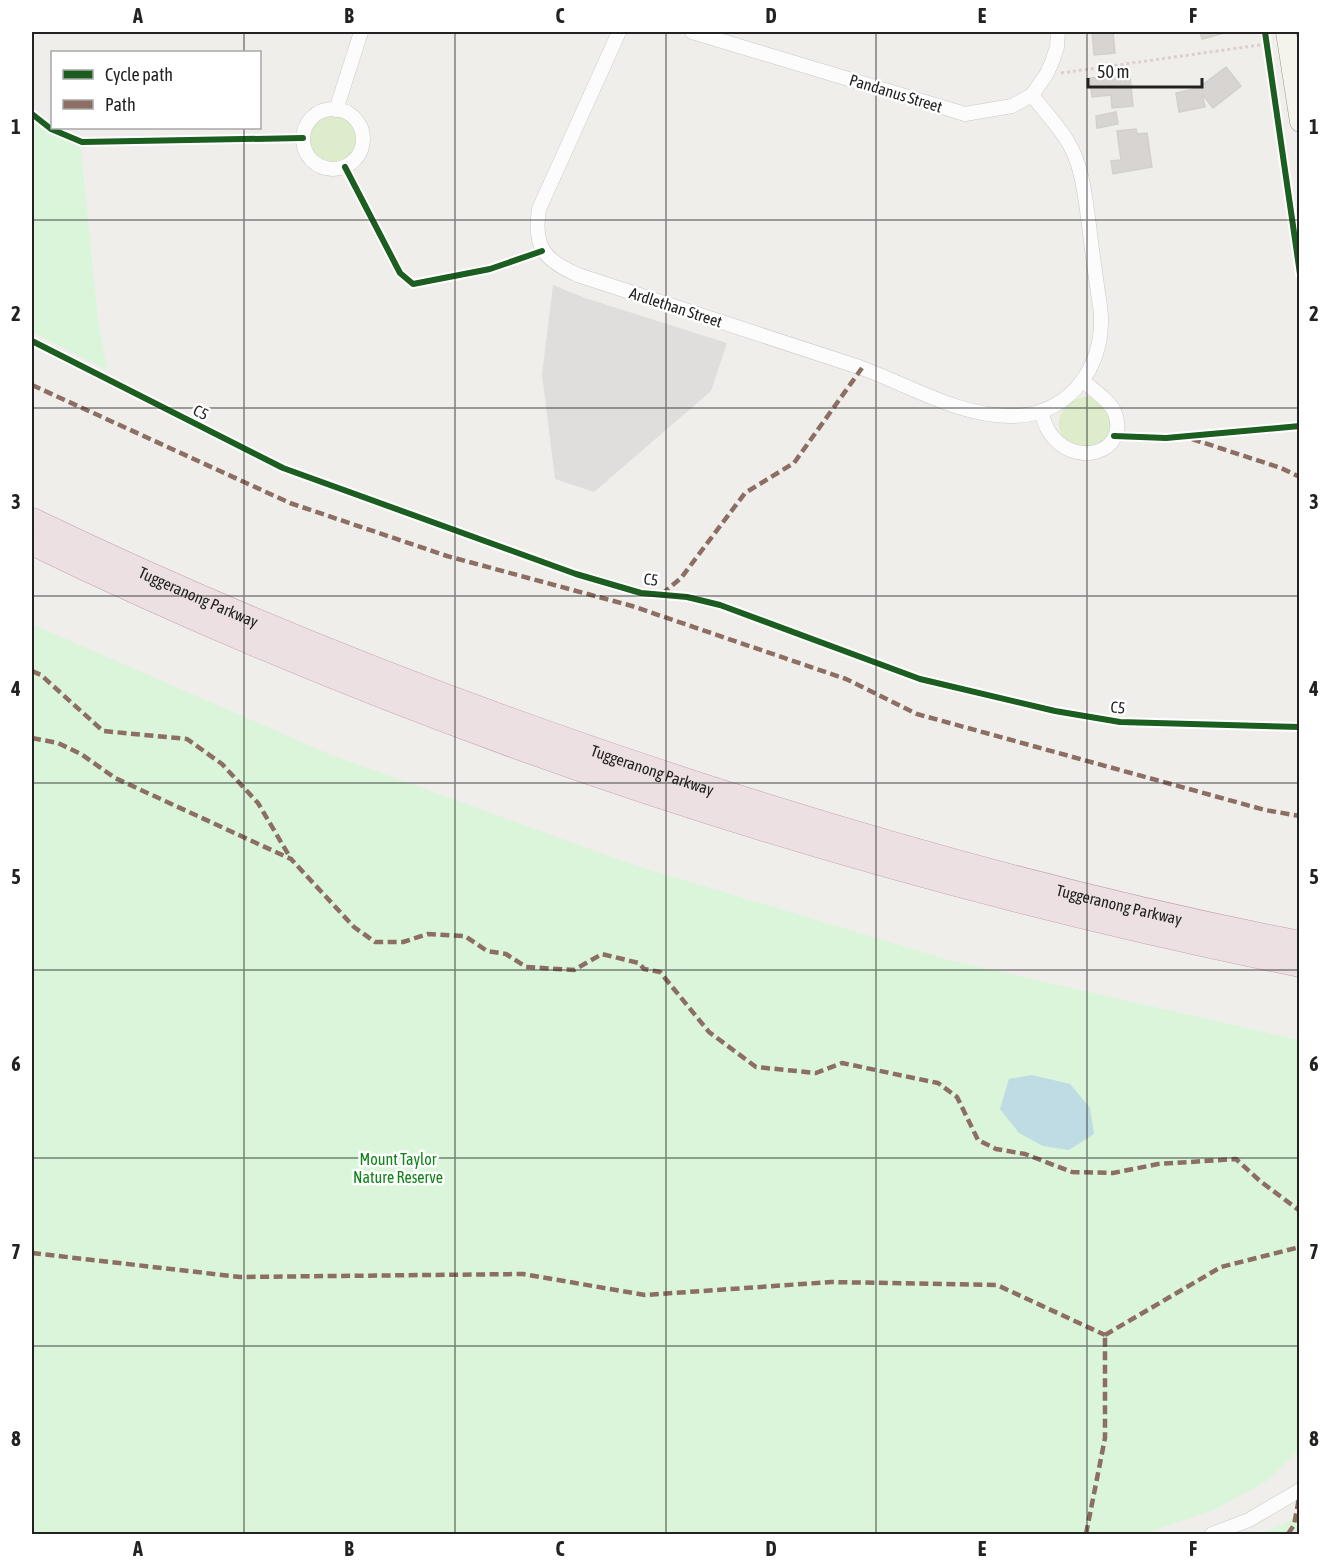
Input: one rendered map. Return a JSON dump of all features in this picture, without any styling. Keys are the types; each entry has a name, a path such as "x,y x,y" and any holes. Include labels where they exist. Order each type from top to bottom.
{"highway":[{"name":"Tuggeranong Parkway","path":"32,520 324,650 442,696 604,754 767,808 931,856 1090,897 1299,944"},
{"name":"Tuggeranong Parkway","path":"32,542 181,610 352,682 484,733 615,779 748,823 911,871 1076,914 1299,964"}],"main road":[{"path":"1286,32 1299,122"}],"street":[{"path":"336,110 361,32"},
{"name":"Ardlethan Street","path":"620,32 539,209 538,240 543,251 555,263 578,275 862,368 964,408 996,416 1017,416 1041,412 1063,400 1083,381 1091,369 1103,325 1079,166 1068,141 1032,95"},
{"name":"Pandanus Street","path":"692,32 965,114 1012,106 1032,95"},
{"path":"1032,95 1046,75 1057,47 1058,32"},
{"path":"336,110 349,114 357,121 362,135 362,146 358,156 351,163 342,168 326,169 313,162 306,153 303,143 304,133 308,123 315,116 324,111 336,110"},
{"path":"1041,412 1048,430 1059,443 1068,449 1083,454 1104,449 1114,436 1115,416 1108,402 1083,381"},
{"path":"1212,1534 1249,1520 1299,1490"}],"path":[{"path":"1057,47 1069,49 1072,71 1266,41 1269,56"}],"shaded area":[{"path":"553,285 585,298 727,343 711,391 594,492 555,479 542,374"}],"green space":[{"path":"333,116 350,123 357,140 350,157 333,164 316,157 309,140 316,123"},
{"path":"32,121 81,148 98,319 107,370 32,332"},
{"path":"1084,397 1093,397 1111,412 1111,436 1089,451 1065,439 1059,424 1066,406"},
{"name":"Mount Taylor Nature Reserve","path":"32,624 329,754 631,864 949,960 1299,1040 1299,1450 1267,1481 1214,1510 1143,1534 32,1534"},
{"path":"1299,1511 1299,1534 1263,1534 1289,1521"}],"water":[{"path":"1032,1075 1070,1084 1090,1108 1094,1134 1069,1150 1043,1146 1019,1133 1000,1109 1009,1079"}],"building":[{"path":"1092,32 1113,32 1115,53 1094,55"},
{"path":"1200,32 1225,32 1225,33 1202,39"},
{"path":"1226,67 1241,86 1213,108 1202,94 1205,107 1179,112 1176,93 1198,88"},
{"path":"1120,76 1121,78 1130,77 1133,106 1112,108 1111,95 1092,97 1090,78"},
{"path":"1116,112 1118,124 1097,128 1096,116"},
{"path":"1136,129 1137,134 1147,133 1152,167 1113,174 1111,161 1121,160 1117,131"}],"marked path":[{"path":"662,594 681,578 745,493 794,463 862,368"},
{"path":"32,385 290,503 447,556 632,606 846,679 917,714 1265,810 1300,816"},
{"path":"1192,439 1281,468 1300,477"},
{"path":"32,671 41,675 103,731 187,739 222,764 258,803 291,859"},
{"path":"32,738 58,743 81,754 115,778 291,859 354,927 375,942 403,942 428,934 465,936 487,951 506,954 526,967 574,970 602,954 639,963 644,969 660,972 709,1032 756,1067 816,1073 842,1063 938,1083 957,1097 978,1140 996,1149 1025,1154 1072,1172 1113,1173 1158,1164 1236,1159 1260,1181 1300,1211"},
{"path":"1105,1335 1221,1267 1300,1247"},
{"path":"32,1253 240,1277 523,1274 645,1295 831,1282 997,1285 1105,1335"},
{"path":"1086,1534 1105,1438 1105,1335"},
{"path":"1288,1534 1294,1525 1300,1493"}],"cycle path":[{"path":"1265,32 1300,274"},
{"path":"32,114 51,129 82,142 303,138"},
{"path":"345,167 400,273 413,284 490,269 542,251"},
{"name":"C5","path":"32,341 283,468 576,574 641,593 687,597 720,605 920,679 1055,711 1120,722 1300,727"},
{"path":"1114,436 1166,438 1300,426"}]}
